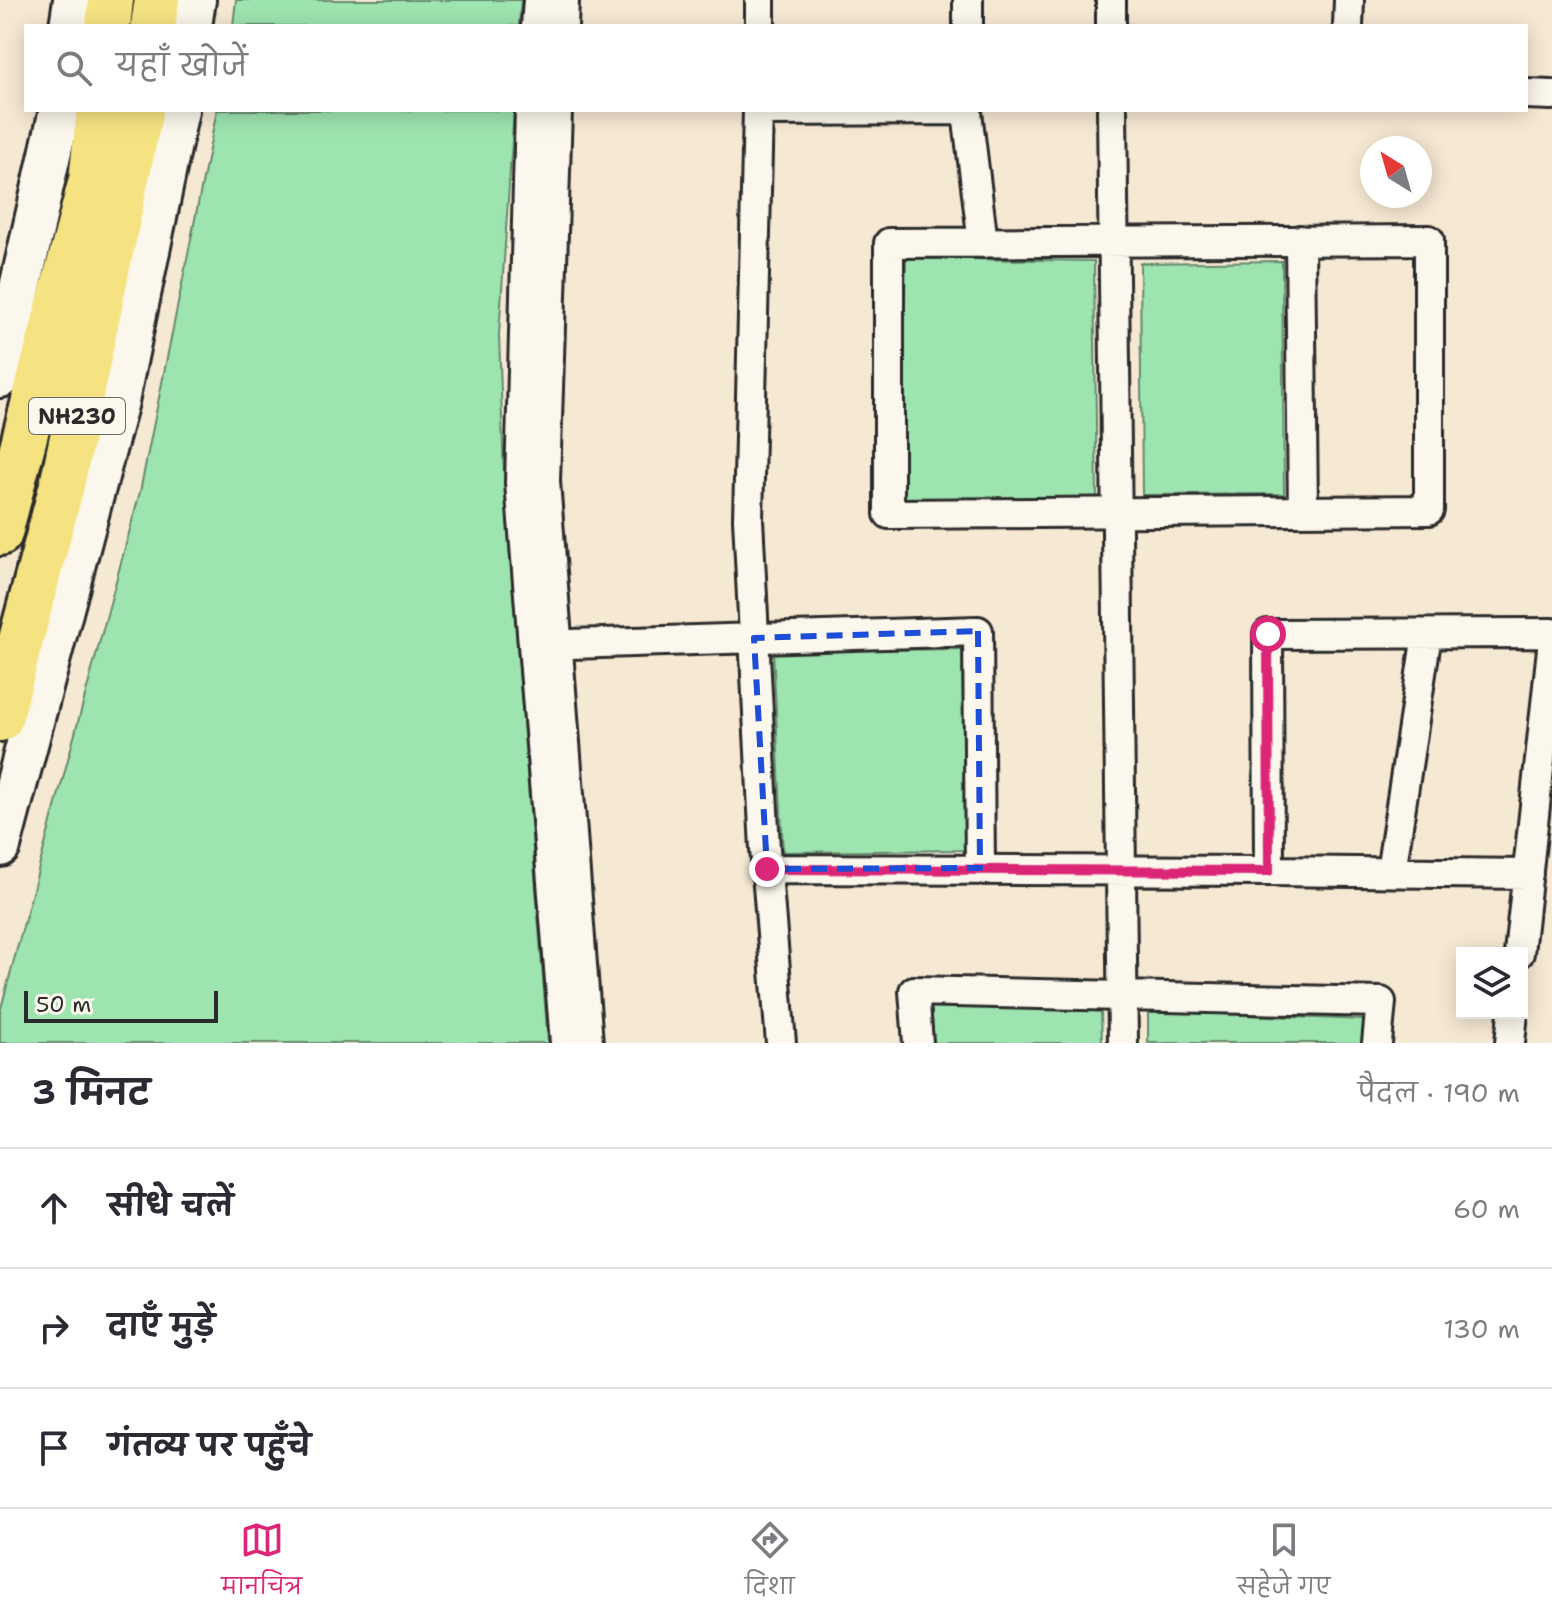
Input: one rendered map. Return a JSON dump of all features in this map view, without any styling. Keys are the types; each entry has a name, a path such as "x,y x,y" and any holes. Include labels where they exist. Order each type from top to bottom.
{"highway":[{"path":"108,24 111,0"},
{"path":"153,24 157,0"},
{"name":"NH230","path":"0,533 91,180 99,112"},
{"name":"NH230","path":"0,719 62,485 141,112"}],"street":[{"path":"70,24 74,0"},
{"path":"191,24 195,0"},
{"path":"536,24 538,0"},
{"path":"563,24 564,0"},
{"path":"760,0 760,24"},
{"path":"968,0 968,24"},
{"path":"1111,0 1111,24"},
{"path":"1348,24 1349,0"},
{"path":"1528,94 1552,95"},
{"path":"0,377 60,112"},
{"path":"0,846 118,401 178,112"},
{"path":"530,112 520,483 546,644 588,1043"},
{"path":"557,112 545,481 546,644 565,1043"},
{"path":"758,112 748,519 767,869 781,1043"},
{"path":"967,112 983,243"},
{"path":"1112,112 1123,1043"},
{"path":"1300,240 1303,511"},
{"path":"1429,240 1429,510 889,514 889,243 1114,242 1429,240"},
{"path":"546,644 978,631 980,868"},
{"path":"1269,871 1268,634 1552,633"},
{"path":"1391,872 1427,634"},
{"path":"1520,947 1552,649"},
{"path":"767,869 1528,874"},
{"path":"918,1043 914,991 1381,1002 1377,1043"},
{"path":"1510,1043 1512,1019"}],"highlighted area":[{"path":"978,631 980,868 767,869 754,638"}],"green space":[{"path":"236,0 521,0 519,24 233,24"},
{"path":"217,112 514,112 499,335 504,475 548,1043 0,1043 0,1012 140,492"},
{"path":"906,258 1094,261 1097,502 900,504"},
{"path":"1282,261 1284,494 1142,495 1140,263"},
{"path":"962,649 965,850 783,852 773,651"},
{"path":"931,1006 1101,1010 1102,1043 934,1043"},
{"path":"1148,1011 1364,1020 1362,1043 1148,1043"}],"route":[{"path":"767,869 1269,871 1268,634"}]}
